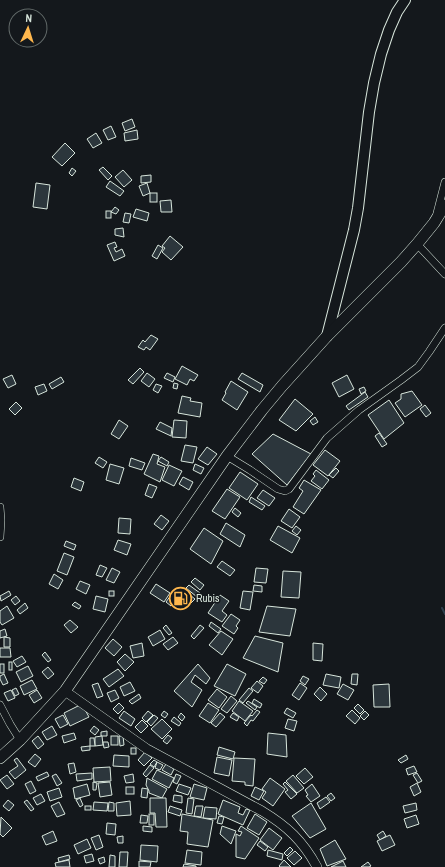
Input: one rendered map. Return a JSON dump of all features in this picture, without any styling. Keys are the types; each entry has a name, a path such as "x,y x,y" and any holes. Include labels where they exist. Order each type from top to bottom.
{"highway":[{"path":"0,758 20,740 65,690 227,456 277,392 326,336 401,262 434,223 445,205"}],"main road":[{"path":"326,336 354,230 374,83 389,30 397,12 405,0"},
{"path":"65,690 147,749 277,820 294,834 306,848 317,867"}],"street":[{"path":"434,223 445,182"},
{"path":"417,244 445,274"},
{"path":"227,456 278,489 285,492 289,490 327,438 359,410 418,367 445,328"},
{"path":"0,507 0,538"},
{"path":"0,705 20,740"}],"building":[{"path":"132,119 135,127 125,131 122,123"},
{"path":"111,126 116,137 108,140 103,130"},
{"path":"137,130 138,139 125,141 124,133"},
{"path":"96,133 102,143 93,148 87,139"},
{"path":"65,143 75,153 62,166 52,157"},
{"path":"103,167 112,176 108,180 99,170"},
{"path":"72,168 76,171 72,176 69,173"},
{"path":"123,170 132,180 124,187 115,177"},
{"path":"151,175 151,182 141,183 141,176"},
{"path":"110,181 124,191 120,196 106,187"},
{"path":"36,183 50,185 47,209 33,207"},
{"path":"147,183 150,193 143,196 139,186"},
{"path":"150,193 157,193 157,202 150,202"},
{"path":"171,200 172,212 161,212 160,201"},
{"path":"115,207 119,210 116,214 111,212"},
{"path":"136,209 149,213 147,221 133,217"},
{"path":"106,211 111,211 111,218 106,218"},
{"path":"125,213 131,214 129,223 123,222"},
{"path":"123,228 124,237 115,235 115,229"},
{"path":"170,236 183,247 171,260 162,252 165,248 162,246"},
{"path":"115,242 117,247 114,248 116,252 122,249 125,256 114,261 107,245"},
{"path":"158,245 163,248 157,259 152,256"},
{"path":"151,335 158,339 150,350 146,347 144,350 138,347 143,340 145,342"},
{"path":"182,366 198,375 194,381 190,379 187,385 175,379"},
{"path":"140,368 144,372 133,384 128,380"},
{"path":"147,373 155,379 149,387 141,381"},
{"path":"167,373 175,377 173,382 164,378"},
{"path":"242,373 263,385 260,392 238,379"},
{"path":"12,375 16,384 8,388 3,379"},
{"path":"347,375 354,389 339,397 332,383"},
{"path":"61,377 64,382 52,389 49,384"},
{"path":"231,381 248,392 237,410 222,400"},
{"path":"174,383 178,384 177,389 173,388"},
{"path":"44,384 47,391 38,395 35,387"},
{"path":"156,384 162,386 158,393 153,390"},
{"path":"364,387 366,391 361,394 359,389"},
{"path":"412,391 422,405 405,417 395,403 401,399 401,394"},
{"path":"365,392 368,397 349,410 346,406"},
{"path":"182,396 191,398 190,401 202,403 200,417 178,413"},
{"path":"295,399 313,414 296,431 279,420"},
{"path":"389,400 404,423 384,439 368,415"},
{"path":"16,402 22,408 15,415 9,409"},
{"path":"425,405 431,413 426,417 420,409"},
{"path":"315,417 318,422 313,425 310,421"},
{"path":"119,420 128,426 119,439 111,434"},
{"path":"174,420 187,421 186,438 172,437"},
{"path":"160,422 172,428 171,436 156,429"},
{"path":"379,433 387,444 382,447 375,436"},
{"path":"273,434 311,454 287,485 252,454"},
{"path":"185,445 197,447 193,463 181,461"},
{"path":"207,447 217,454 208,465 198,459"},
{"path":"325,450 340,461 328,476 313,465"},
{"path":"153,454 159,456 157,464 165,467 160,482 144,474"},
{"path":"99,457 107,462 103,468 95,463"},
{"path":"161,457 169,462 167,466 158,461"},
{"path":"131,458 145,463 142,470 129,466"},
{"path":"110,464 124,468 119,484 106,480"},
{"path":"195,464 204,468 201,474 193,470"},
{"path":"169,465 182,471 174,486 162,480"},
{"path":"336,468 339,471 333,478 329,475"},
{"path":"316,470 329,480 322,489 311,481 315,476 313,474"},
{"path":"240,472 258,484 247,500 229,488"},
{"path":"183,477 193,482 189,490 179,484"},
{"path":"74,478 84,482 81,491 71,487"},
{"path":"304,480 321,490 304,514 293,507 303,491 299,488"},
{"path":"149,484 157,487 152,498 145,495"},
{"path":"227,489 240,497 225,519 212,511"},
{"path":"263,490 275,498 269,506 257,498"},
{"path":"251,497 265,506 262,510 249,502"},
{"path":"235,508 241,513 238,517 232,512"},
{"path":"289,509 300,517 292,528 281,521"},
{"path":"161,515 169,521 162,530 154,524"},
{"path":"119,518 131,519 130,534 118,533"},
{"path":"226,523 245,535 240,547 220,534"},
{"path":"278,526 300,538 292,553 270,540"},
{"path":"296,526 301,530 297,535 292,531"},
{"path":"204,528 223,541 211,564 190,549"},
{"path":"118,540 131,544 127,555 114,550"},
{"path":"66,541 76,545 74,550 64,546"},
{"path":"64,553 74,557 67,575 57,571"},
{"path":"222,561 235,570 230,576 217,567"},
{"path":"100,565 107,568 102,577 96,575"},
{"path":"112,568 120,572 114,583 106,580"},
{"path":"256,568 268,569 266,583 254,582"},
{"path":"283,571 301,572 299,598 281,597"},
{"path":"54,574 63,580 58,589 49,584"},
{"path":"195,578 204,585 200,590 191,582"},
{"path":"80,581 90,585 86,594 76,589"},
{"path":"156,584 170,593 164,602 150,593"},
{"path":"189,585 200,593 197,597 186,588"},
{"path":"254,585 262,586 262,592 253,591"},
{"path":"176,590 182,595 178,599 172,594"},
{"path":"9,591 11,595 1,601 0,596"},
{"path":"109,591 114,591 114,596 109,596"},
{"path":"185,591 195,599 191,603 182,595"},
{"path":"243,591 253,592 250,610 240,608"},
{"path":"171,595 177,599 171,606 166,602"},
{"path":"220,595 229,601 222,611 227,615 222,622 208,613"},
{"path":"16,596 20,601 15,605 11,600"},
{"path":"96,596 108,599 105,612 93,609"},
{"path":"75,602 81,606 79,609 72,605"},
{"path":"25,603 28,608 20,614 17,610"},
{"path":"7,606 14,618 2,625 0,622 0,611"},
{"path":"267,606 296,609 290,636 259,632"},
{"path":"231,614 240,620 236,626 238,628 234,634 222,626"},
{"path":"70,620 78,627 71,633 64,625"},
{"path":"211,622 221,629 218,633 209,626"},
{"path":"166,625 172,633 169,635 163,628"},
{"path":"200,625 204,628 194,639 191,636"},
{"path":"5,629 7,636 0,638 0,631"},
{"path":"160,630 165,639 153,646 148,637"},
{"path":"221,631 233,639 222,655 209,645"},
{"path":"255,636 283,643 278,672 243,658"},
{"path":"4,637 10,638 10,647 4,647"},
{"path":"173,637 178,643 168,650 163,644"},
{"path":"113,639 122,647 114,656 105,648"},
{"path":"142,643 144,656 133,658 130,646"},
{"path":"313,643 323,644 322,661 313,660"},
{"path":"0,648 10,648 11,657 0,657"},
{"path":"45,652 51,660 48,662 42,655"},
{"path":"125,654 134,662 125,671 117,662"},
{"path":"22,656 26,662 17,667 13,661"},
{"path":"9,662 12,662 12,670 9,670"},
{"path":"0,664 4,664 4,673 0,673"},
{"path":"198,664 210,678 206,684 195,675 191,682 202,690 192,707 174,691"},
{"path":"227,664 246,674 235,696 214,686"},
{"path":"28,666 33,676 21,682 16,672"},
{"path":"48,667 54,674 48,679 42,672"},
{"path":"118,669 124,676 109,687 103,679"},
{"path":"4,674 8,683 3,685 0,676"},
{"path":"326,674 341,677 339,688 323,685"},
{"path":"352,674 358,674 357,685 351,684"},
{"path":"303,676 309,679 305,685 300,681"},
{"path":"263,677 267,680 264,684 259,681"},
{"path":"32,680 37,689 24,695 20,686"},
{"path":"257,681 263,686 258,693 251,688"},
{"path":"130,682 135,691 124,696 120,687"},
{"path":"98,683 103,696 97,698 92,685"},
{"path":"300,683 307,688 299,700 292,695"},
{"path":"343,684 354,690 348,700 337,694"},
{"path":"389,684 390,707 374,707 373,685"},
{"path":"320,687 327,694 321,701 314,694"},
{"path":"16,688 19,694 15,696 12,690"},
{"path":"249,688 253,691 243,703 239,700"},
{"path":"217,689 227,697 219,708 208,700"},
{"path":"11,690 15,698 8,701 4,693"},
{"path":"37,690 42,698 34,703 29,695"},
{"path":"115,690 119,698 111,702 107,693"},
{"path":"139,694 141,698 132,704 129,701"},
{"path":"231,696 237,701 227,713 221,709"},
{"path":"254,699 262,704 260,708 252,703"},
{"path":"239,701 253,711 245,721 232,711"},
{"path":"248,701 257,707 255,710 246,703"},
{"path":"119,703 124,708 118,714 113,709"},
{"path":"208,703 219,710 210,723 199,716"},
{"path":"82,704 89,717 70,726 64,713"},
{"path":"358,704 364,710 360,714 354,708"},
{"path":"287,708 296,713 293,718 284,713"},
{"path":"257,710 260,712 247,726 244,723"},
{"path":"352,710 360,718 355,724 346,716"},
{"path":"124,711 135,719 131,726 119,718"},
{"path":"148,711 153,715 146,722 142,718"},
{"path":"164,711 168,714 165,718 161,715"},
{"path":"365,711 369,715 364,720 360,716"},
{"path":"181,713 185,717 182,721 178,717"},
{"path":"220,713 225,717 216,727 211,723"},
{"path":"233,713 239,717 237,721 230,717"},
{"path":"63,715 68,724 60,728 55,719"},
{"path":"154,715 158,718 151,726 147,722"},
{"path":"174,717 181,723 179,726 171,721"},
{"path":"162,719 172,729 162,739 151,729"},
{"path":"288,719 297,721 294,731 285,728"},
{"path":"142,720 148,726 141,733 135,727"},
{"path":"52,726 57,735 47,740 42,732"},
{"path":"94,726 99,730 95,735 90,731"},
{"path":"107,731 107,736 101,736 101,732"},
{"path":"74,733 76,739 64,743 62,736"},
{"path":"268,733 286,735 287,757 267,754"},
{"path":"168,735 172,738 167,744 163,741"},
{"path":"38,736 44,744 38,749 32,741"},
{"path":"102,736 103,745 95,746 95,737"},
{"path":"111,736 118,736 118,745 111,745"},
{"path":"119,736 123,736 124,745 120,746"},
{"path":"90,738 94,738 95,746 90,746"},
{"path":"103,742 108,742 109,747 104,748"},
{"path":"90,746 90,750 82,751 81,747"},
{"path":"219,747 235,752 233,759 217,755"},
{"path":"131,748 136,748 136,754 131,754"},
{"path":"145,752 152,758 144,766 138,760"},
{"path":"35,754 41,759 35,767 28,762"},
{"path":"114,755 129,756 129,767 113,766"},
{"path":"406,755 408,759 401,763 398,760"},
{"path":"217,757 232,760 229,776 214,773"},
{"path":"17,758 26,770 15,779 9,772 18,766 14,760"},
{"path":"234,758 255,759 253,786 245,785 245,782 232,781"},
{"path":"154,760 157,762 154,767 150,764"},
{"path":"157,762 163,765 160,770 155,768"},
{"path":"74,763 76,772 70,774 68,764"},
{"path":"166,764 174,769 171,775 162,770"},
{"path":"150,765 154,768 146,777 143,774"},
{"path":"414,766 417,772 408,775 406,769"},
{"path":"110,767 111,781 94,782 93,768"},
{"path":"305,768 313,777 304,784 296,776"},
{"path":"157,770 174,778 169,788 152,779"},
{"path":"47,772 49,776 38,781 36,777"},
{"path":"92,773 92,779 77,781 76,774"},
{"path":"417,773 422,781 418,783 413,775"},
{"path":"56,774 62,783 57,786 52,776"},
{"path":"133,774 134,782 126,783 124,776"},
{"path":"176,774 181,776 177,784 173,782"},
{"path":"7,775 14,784 7,789 0,780"},
{"path":"293,775 304,788 297,793 286,781"},
{"path":"147,778 167,789 162,798 149,793 146,785"},
{"path":"270,778 285,789 273,806 262,798 266,792 262,789"},
{"path":"31,781 36,791 30,794 25,784"},
{"path":"93,782 97,783 96,790 93,790"},
{"path":"110,782 112,795 100,797 98,783"},
{"path":"285,782 297,794 291,799 285,792 288,790 283,784"},
{"path":"417,783 421,792 414,796 410,787"},
{"path":"87,784 90,795 75,799 73,788"},
{"path":"179,784 191,788 188,795 176,791"},
{"path":"194,784 207,788 204,800 190,797"},
{"path":"312,784 320,796 311,802 306,796 308,795 305,790"},
{"path":"126,787 134,787 134,794 126,794"},
{"path":"255,787 264,791 259,800 251,796"},
{"path":"59,788 62,797 50,801 47,792"},
{"path":"142,788 148,789 147,798 141,797"},
{"path":"331,793 335,798 331,801 327,796"},
{"path":"41,794 45,801 37,805 33,798"},
{"path":"174,795 182,796 182,803 173,801"},
{"path":"326,797 330,802 320,809 317,803"},
{"path":"80,798 83,805 80,807 76,800"},
{"path":"150,798 166,798 167,827 156,827 155,813 150,813"},
{"path":"188,798 194,799 192,814 186,813"},
{"path":"8,800 14,805 9,811 3,806"},
{"path":"27,800 34,809 31,811 24,802"},
{"path":"223,800 240,807 238,813 243,815 246,809 250,810 243,825 218,814"},
{"path":"130,801 131,815 117,816 116,803"},
{"path":"59,802 65,814 57,817 51,806"},
{"path":"94,802 108,803 107,811 93,810"},
{"path":"109,802 114,803 114,811 108,811"},
{"path":"311,803 326,829 310,838 292,816"},
{"path":"416,803 417,810 405,813 403,806"},
{"path":"85,806 91,806 91,810 85,810"},
{"path":"170,806 182,810 180,816 168,812"},
{"path":"196,806 203,806 201,817 194,816"},
{"path":"205,807 217,808 216,819 203,818"},
{"path":"149,814 154,814 154,825 149,825"},
{"path":"182,814 213,820 208,847 187,844 188,832 180,831"},
{"path":"255,814 267,822 259,835 247,828"},
{"path":"141,815 148,816 147,823 140,823"},
{"path":"416,815 419,824 407,828 404,819"},
{"path":"219,816 224,817 222,824 217,823"},
{"path":"1,817 12,828 3,837 0,834"},
{"path":"107,823 116,824 115,835 106,834"},
{"path":"143,826 152,827 152,832 143,831"},
{"path":"222,826 236,831 231,844 220,834"},
{"path":"241,826 259,838 245,859 236,857 236,834 240,836 242,832 238,831"},
{"path":"269,828 282,838 273,850 260,840"},
{"path":"53,831 57,841 46,845 42,836"},
{"path":"383,831 386,836 380,840 377,835"},
{"path":"99,835 103,847 96,850 91,838"},
{"path":"390,835 395,845 382,851 377,841"},
{"path":"123,836 123,843 118,843 117,837"},
{"path":"87,839 91,848 78,854 74,845"},
{"path":"335,840 346,859 327,866 320,849"},
{"path":"260,841 268,847 265,851 257,845"},
{"path":"141,845 158,846 157,862 140,860"},
{"path":"290,847 293,850 287,856 284,853"},
{"path":"187,850 202,852 201,865 185,863"},
{"path":"268,850 283,854 282,860 267,856"},
{"path":"295,851 302,858 294,865 287,858"},
{"path":"120,852 128,852 127,867 119,867"},
{"path":"92,854 94,861 86,863 84,856"},
{"path":"69,855 70,859 59,862 58,858"},
{"path":"110,855 115,856 115,867 109,867"},
{"path":"104,857 105,862 100,864 98,859"},
{"path":"69,860 70,867 56,867 55,863"},
{"path":"284,860 291,867 279,866"},
{"path":"139,861 151,862 150,867 139,867"},
{"path":"343,861 346,867 331,867"},
{"path":"368,862 371,866 361,867"},
{"path":"184,864 196,866 196,867 183,867"}],"waterway":[{"path":"442,608 445,614"}],"place":[{"name":"Rubis","path":"181,598"}]}
